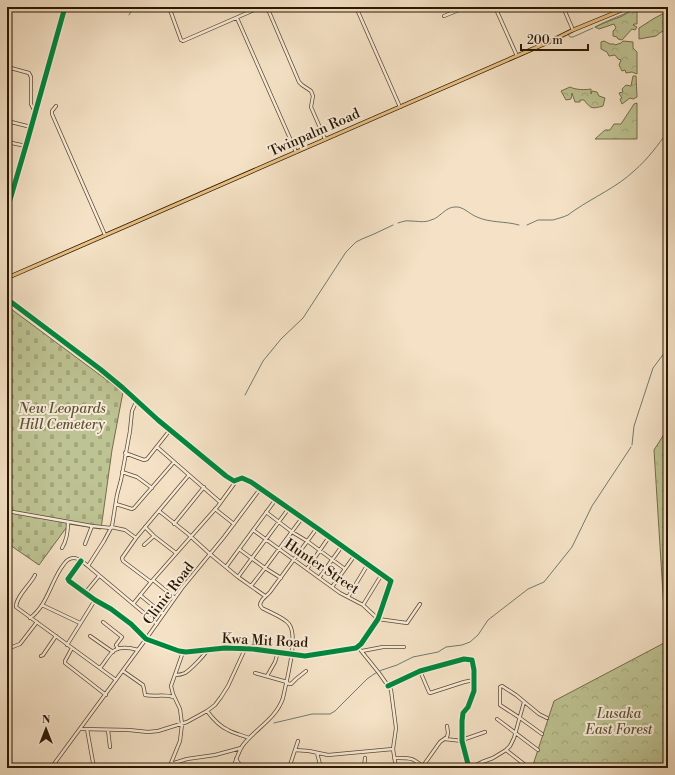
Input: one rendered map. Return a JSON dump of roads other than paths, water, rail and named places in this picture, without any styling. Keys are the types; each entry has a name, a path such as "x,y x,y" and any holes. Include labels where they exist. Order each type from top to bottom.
{"main road":[{"name":"Twinpalm Road","path":"7,278 518,56 573,30 629,7"}],"street":[{"path":"7,210 65,7"},
{"path":"169,7 181,40 183,41 260,7"},
{"path":"266,7 299,82 311,91 313,96 311,107 325,139"},
{"path":"356,7 400,107"},
{"path":"444,16 466,7"},
{"path":"495,7 518,56"},
{"path":"563,7 573,30"},
{"path":"237,18 296,152"},
{"path":"7,67 29,72 31,77 31,104 36,110"},
{"path":"56,106 52,110 52,114 105,235"},
{"path":"7,121 31,127"},
{"path":"7,142 26,146"},
{"path":"7,299 88,360 226,476 234,480 244,478 289,508 391,581 378,619 358,647 378,672 392,693 396,728 393,749 396,768"},
{"path":"88,566 111,527 130,431 132,411 137,400"},
{"path":"125,453 146,460 170,430"},
{"path":"157,448 220,502"},
{"path":"116,504 133,509 174,462"},
{"path":"122,472 139,478 152,488"},
{"path":"175,598 122,560 136,538 189,475"},
{"path":"133,604 215,509 234,484 235,480"},
{"path":"174,524 204,487"},
{"name":"Clinic Road","path":"51,768 106,695 182,588 234,524 260,489"},
{"path":"226,567 276,499"},
{"path":"238,577 289,508"},
{"path":"215,509 234,524"},
{"path":"7,511 92,526 111,527 125,530 136,538"},
{"path":"159,511 191,536 238,577 265,596"},
{"path":"266,512 345,569"},
{"path":"250,586 302,518"},
{"path":"62,548 66,539 68,522"},
{"path":"85,544 92,526"},
{"path":"145,527 176,553"},
{"path":"232,768 241,748 280,705 283,698 292,655 291,626 287,621 261,608 260,602 281,578 317,528"},
{"name":"Hunter Street","path":"253,530 340,593 363,605 378,619"},
{"path":"144,545 154,536"},
{"path":"307,569 329,537"},
{"path":"319,578 342,546"},
{"path":"239,549 281,578"},
{"path":"332,587 355,555"},
{"path":"30,618 42,605 65,562 72,558 76,558 88,566 157,624"},
{"path":"81,561 68,580 131,624 146,639"},
{"path":"348,597 368,564"},
{"path":"363,605 382,574"},
{"path":"35,575 19,599 16,607 116,680"},
{"path":"85,593 99,576"},
{"path":"140,595 163,614"},
{"path":"67,645 95,600"},
{"path":"378,619 407,623 420,604"},
{"path":"42,605 80,623"},
{"path":"7,649 20,644 36,622"},
{"path":"102,622 122,637 116,645 118,649"},
{"path":"41,656 56,636"},
{"path":"90,636 113,652"},
{"name":"Kwa Mit Road","path":"146,639 183,652 225,648 253,649 309,656 358,647"},
{"path":"362,652 383,647 404,646"},
{"path":"72,648 65,660 65,664 106,695"},
{"path":"100,668 113,652 118,649 130,648 138,650"},
{"path":"81,728 153,732 182,724 193,719 215,705 226,691 245,649"},
{"path":"175,675 180,675 186,672 208,650"},
{"path":"169,768 180,741 182,724 180,709 174,697 171,686 183,652"},
{"path":"267,676 275,662 278,652"},
{"path":"388,686 420,671 461,660 468,659 473,661 473,693 468,707 462,715 462,741 470,768 490,760 506,750 513,742 524,702"},
{"path":"123,671 142,686 145,695 168,695 174,697"},
{"path":"255,673 291,684 306,671"},
{"path":"420,671 430,693 474,680"},
{"path":"542,734 500,705 500,687 502,686 513,693 539,714 548,718"},
{"path":"207,711 222,727 231,732 249,738"},
{"path":"497,718 538,750"},
{"path":"445,739 447,735 447,726"},
{"path":"87,729 94,768"},
{"path":"108,730 110,747"},
{"path":"394,758 412,758 424,767 440,742 445,739 462,741 485,732"},
{"path":"289,768 298,742"},
{"path":"170,764 241,748"},
{"path":"295,750 331,755 393,749"},
{"path":"506,750 529,768"},
{"path":"317,753 321,768"},
{"path":"364,768 365,758"},
{"path":"236,759 242,768"}],"waterway":[{"path":"129,15 134,7"},
{"path":"595,27 636,9"},
{"path":"568,34 570,37 573,37 593,28"},
{"path":"527,225 538,220 553,220 568,215 605,192 627,177 644,162 668,131"},
{"path":"398,223 407,221 428,221 434,219 451,207 458,207 482,219 519,225"},
{"path":"245,395 263,361 281,339 303,318 346,252 356,242 393,225"},
{"path":"632,445 634,426 653,368 668,348"},
{"path":"274,723 312,714 330,714 374,674 413,657 438,652 446,647 462,645 470,642 478,635 488,620 528,589 544,582 572,547 592,506 631,447"}],"park label":[{"name":"New Leopards Hill Cemetery","path":"62,416"},
{"name":"Lusaka East Forest","path":"619,722"}]}
